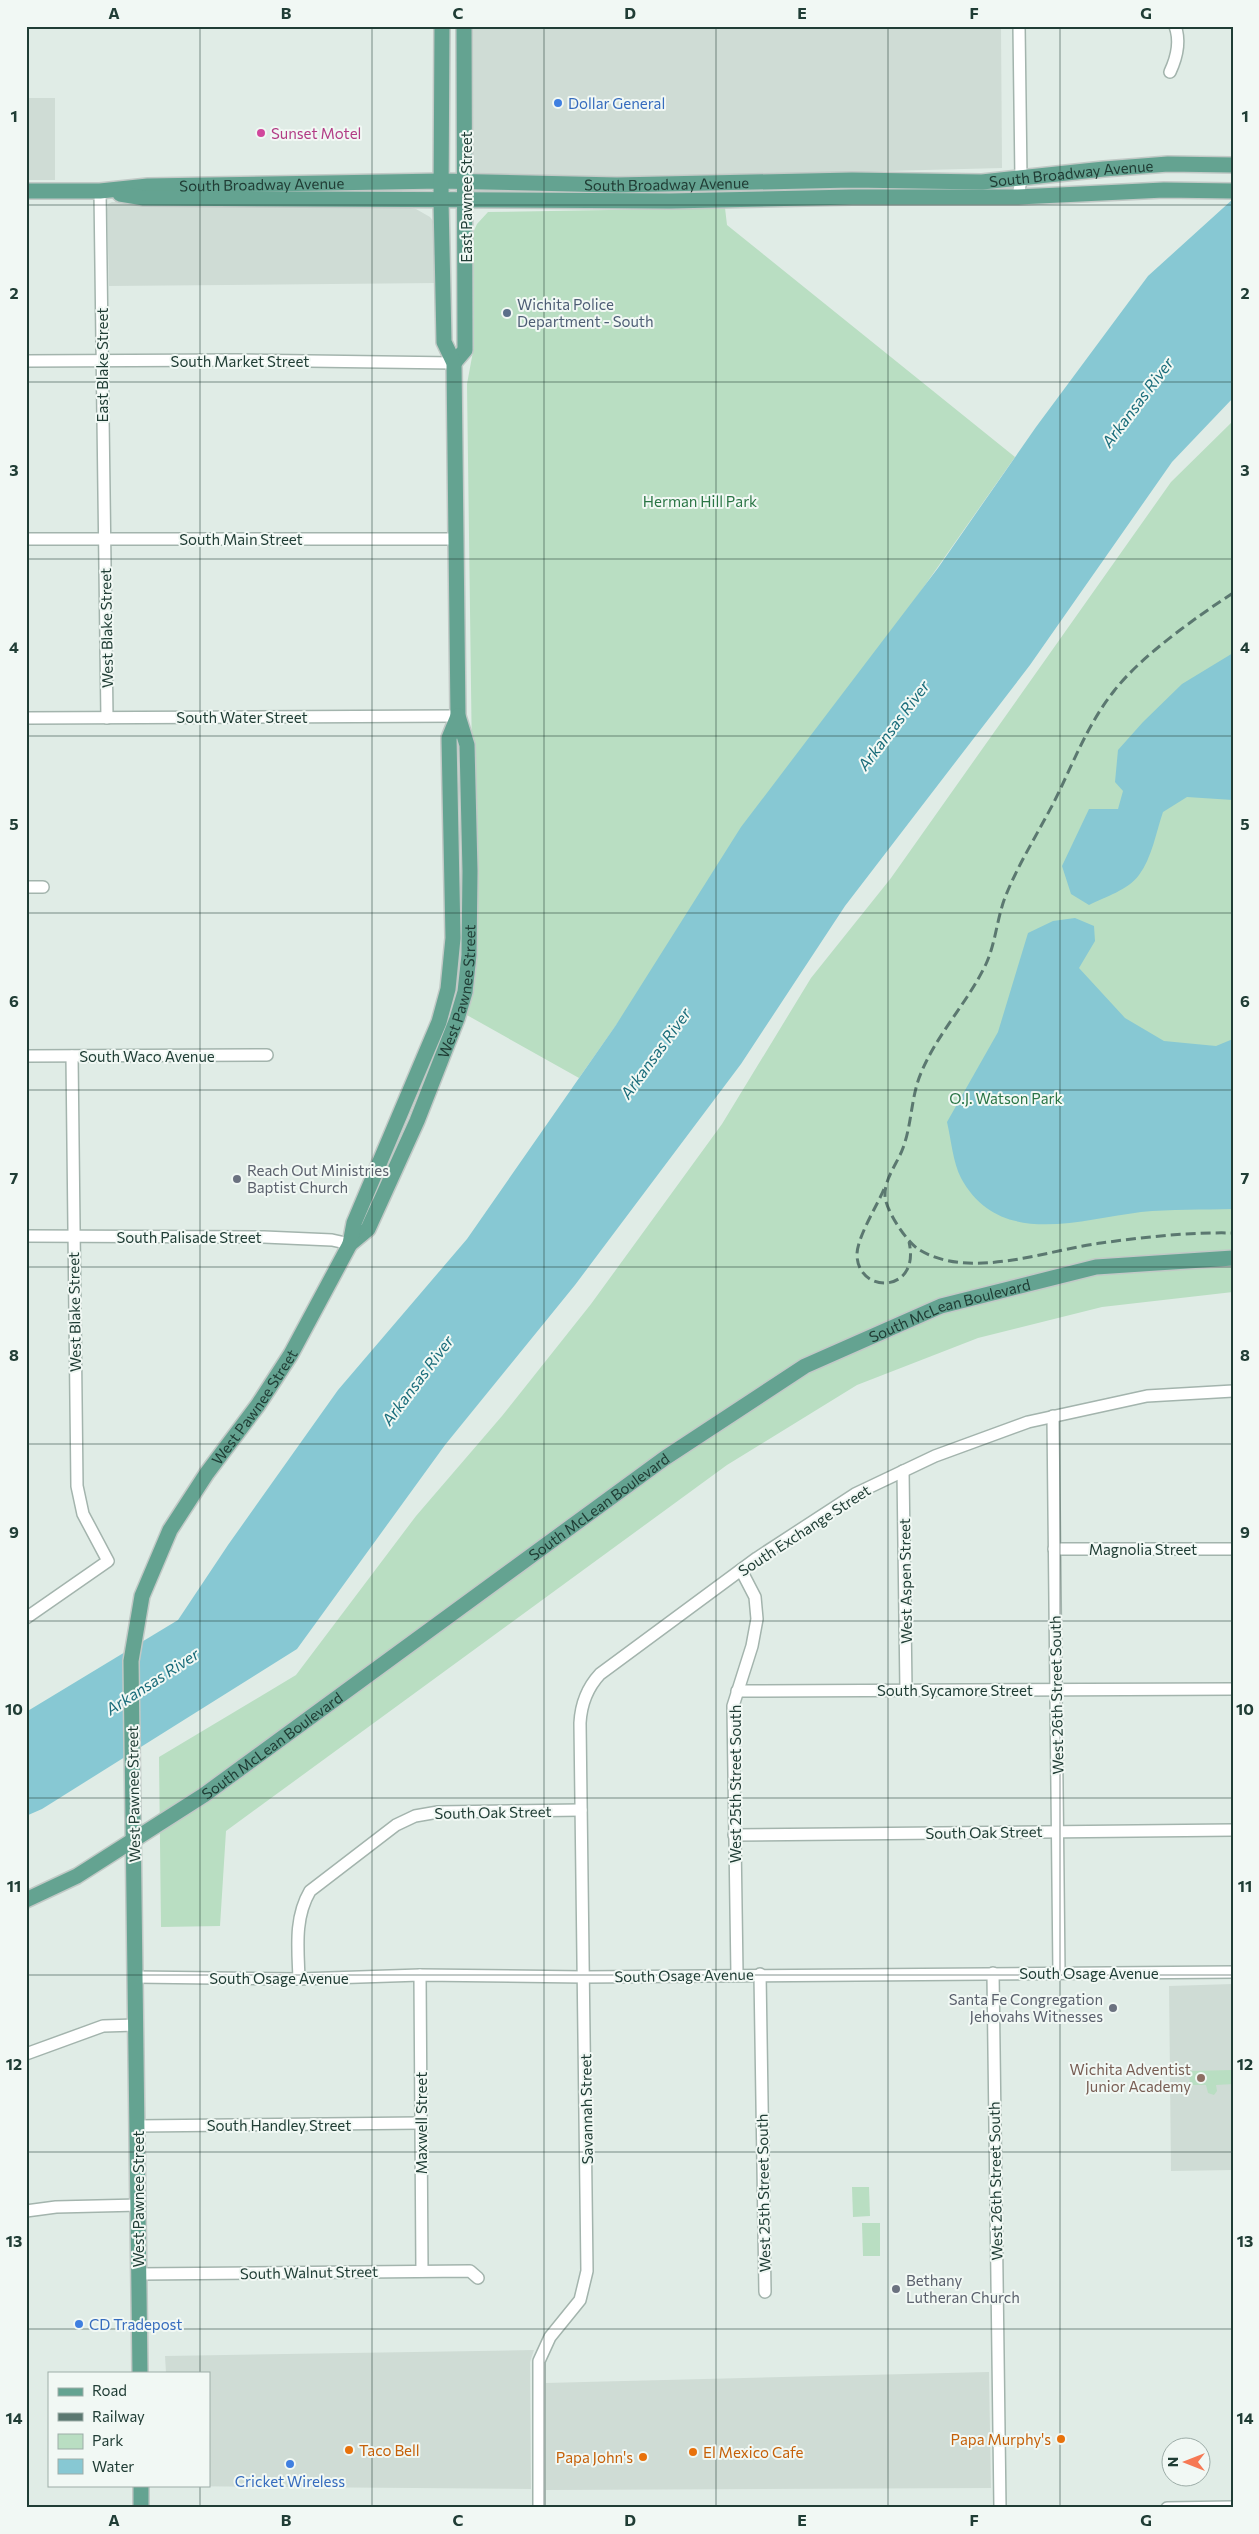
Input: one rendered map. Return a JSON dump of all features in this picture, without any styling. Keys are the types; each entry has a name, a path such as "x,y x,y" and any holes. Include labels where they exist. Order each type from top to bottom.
{"main road":[{"name":"East Pawnee Street","path":"442,26 441,201 444,342 454,363 455,539"},
{"name":"East Pawnee Street","path":"454,363 465,350 466,182 464,26"},
{"name":"South Broadway Avenue","path":"26,191 100,191 148,186 441,182 617,185 852,180 982,182 1168,164 1233,164"},
{"name":"South Broadway Avenue","path":"100,191 144,198 441,201 1018,197 1164,190 1233,191"},
{"name":"West Pawnee Street","path":"140,2372 131,1661 142,1596 170,1530 207,1473 258,1404 291,1354 350,1244 368,1229 417,1121 457,1019 465,992 469,954 470,871 467,745 458,716 455,539"},
{"name":"South McLean Boulevard","path":"26,1900 77,1876 204,1795 665,1458 805,1366 941,1306 1087,1269 1233,1258"},
{"path":"141,2486 141,2508"}],"street":[{"path":"1018,197 1021,179 1019,26"},
{"path":"1170,72 1176,58 1178,45 1174,26"},
{"name":"East Blake Street","path":"100,191 104,539"},
{"name":"South Market Street","path":"26,361 454,363"},
{"name":"South Main Street","path":"26,539 455,539"},
{"name":"West Blake Street","path":"104,539 107,718"},
{"name":"South Water Street","path":"26,718 458,716"},
{"path":"26,887 43,887"},
{"name":"South Waco Avenue","path":"26,1056 267,1055"},
{"name":"West Blake Street","path":"26,1618 108,1561 83,1514 77,1486 72,1056"},
{"name":"South Palisade Street","path":"26,1236 264,1237 332,1240 350,1244"},
{"name":"South Exchange Street","path":"585,1697 600,1674 741,1570 855,1494 903,1471 935,1456 1028,1422 1147,1396 1233,1391"},
{"name":"West 26th Street South","path":"1053,1416 1059,1973"},
{"name":"West Aspen Street","path":"903,1471 906,1690"},
{"name":"Magnolia Street","path":"1054,1549 1233,1548"},
{"name":"West 25th Street South","path":"737,1974 733,1718 737,1691 752,1646 757,1619 754,1597 741,1570"},
{"name":"South Sycamore Street","path":"737,1691 1233,1689"},
{"name":"Savannah Street","path":"539,2508 539,2361 550,2337 580,2300 587,2272 580,1713 585,1697"},
{"name":"South Oak Street","path":"299,1979 298,1919 310,1891 396,1825 416,1816 438,1812 581,1810"},
{"name":"South Oak Street","path":"734,1835 1233,1830"},
{"name":"South Osage Avenue","path":"135,1977 299,1979 420,1976 584,1977 737,1974 1233,1972"},
{"name":"West 26th Street South","path":"993,1973 1000,2508"},
{"name":"West 25th Street South","path":"760,1974 765,2292"},
{"name":"Maxwell Street","path":"420,1976 422,2271"},
{"path":"26,2054 102,2026 136,2026"},
{"name":"South Handley Street","path":"137,2126 421,2124"},
{"path":"26,2211 50,2207 139,2205"},
{"name":"South Walnut Street","path":"138,2274 470,2271 478,2278"},
{"path":"1167,2508 1230,2507"}],"shaded area":[{"path":"468,26 1001,26 1002,168 466,182"},
{"path":"26,98 55,98 55,180 26,180"},
{"path":"112,202 405,207 416,209 430,217 436,225 437,283 109,286 107,209 108,204"},
{"name":"Wichita Adventist Junior Academy","path":"1233,1984 1233,2170 1171,2171 1169,1986"},
{"path":"534,2350 530,2362 531,2489 167,2486 210,2486 210,2372 166,2372 165,2356"},
{"path":"989,2372 991,2488 546,2490 545,2383"}],"green space":[{"name":"Herman Hill Park","path":"725,208 727,225 1015,457 579,1078 465,1014 474,911 467,384 474,346 473,233 477,224 488,212"},
{"name":"O.J. Watson Park","path":"1233,421 1233,1292 1102,1307 978,1338 857,1385 727,1465 226,1831 220,1926 161,1927 159,1757 296,1675 416,1516 502,1416 591,1304 722,1124 811,978 891,878 1171,482"},
{"path":"1233,2070 1233,2084 1216,2085 1217,2091 1214,2095 1208,2093 1206,2085 1190,2085 1189,2071"},
{"path":"852,2187 869,2187 870,2216 853,2217"},
{"path":"862,2223 880,2223 880,2256 863,2256"}],"water":[{"name":"Arkansas River","path":"1233,199 1233,398 1172,462 1030,665 845,906 741,1064 575,1285 445,1445 297,1649 42,1809 26,1816 26,1712 178,1620 228,1545 338,1390 467,1239 616,1025 741,827 938,568 1036,427 1148,276"},
{"path":"1233,653 1233,800 1187,797 1163,812 1147,861 1139,875 1129,885 1089,905 1071,894 1062,866 1089,809 1118,809 1123,791 1115,782 1118,750 1143,722 1182,684"},
{"path":"1075,918 1094,926 1095,941 1079,968 1125,1018 1164,1041 1216,1046 1233,1039 1233,1209 1141,1212 1066,1223 1018,1222 996,1214 977,1200 961,1178 954,1158 947,1122 998,1032 1028,933 1053,921"}],"railway":[{"path":"1233,593 1153,651 1125,678 1096,717 1011,883 1003,903 986,964 979,978 935,1045 921,1073 915,1091 906,1139 887,1182 885,1194 892,1215 902,1232 913,1245 938,1258 961,1263 1008,1261 1101,1243 1150,1237 1200,1233 1233,1233"},
{"path":"884,1189 860,1241 857,1256 860,1269 877,1282 888,1283 898,1279 906,1271 910,1259 909,1242"}],"place":[{"name":"Dollar General","path":"558,103"},
{"name":"Sunset Motel","path":"261,133"},
{"name":"Wichita Police Department - South","path":"507,313"},
{"name":"Reach Out Ministries Baptist Church","path":"237,1179"},
{"name":"Santa Fe Congregation Jehovahs Witnesses","path":"1113,2008"},
{"name":"Wichita Adventist Junior Academy","path":"1201,2078"},
{"name":"Bethany Lutheran Church","path":"896,2289"},
{"name":"CD Tradepost","path":"79,2324"},
{"name":"Papa Murphy's","path":"1061,2439"},
{"name":"Taco Bell","path":"349,2450"},
{"name":"El Mexico Cafe","path":"693,2452"},
{"name":"Papa John's","path":"643,2457"},
{"name":"Cricket Wireless","path":"290,2464"}]}
